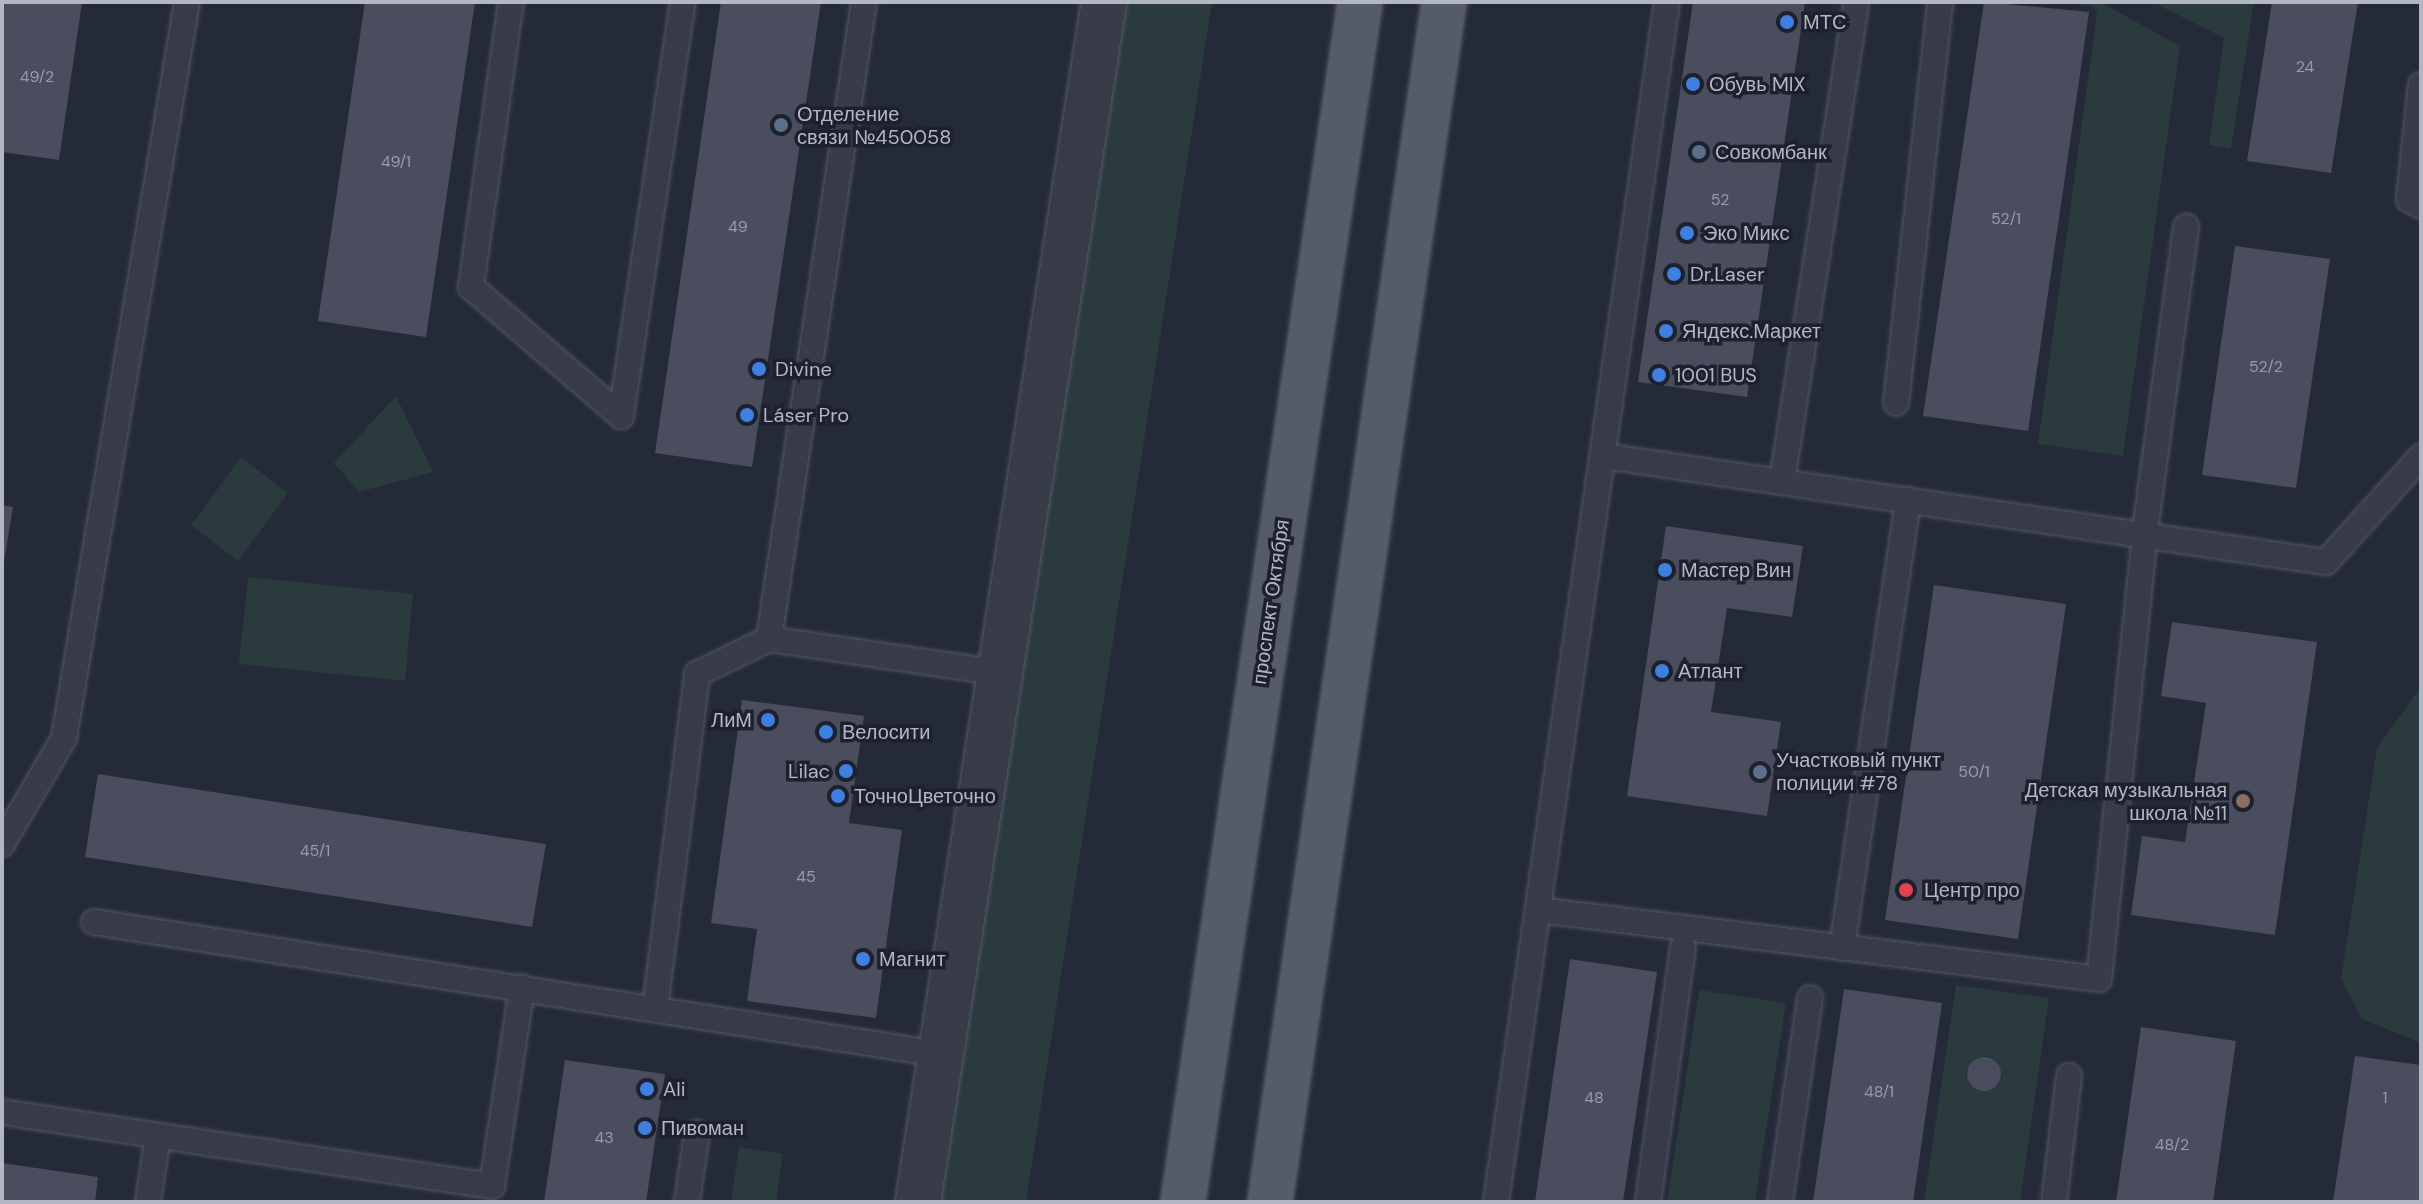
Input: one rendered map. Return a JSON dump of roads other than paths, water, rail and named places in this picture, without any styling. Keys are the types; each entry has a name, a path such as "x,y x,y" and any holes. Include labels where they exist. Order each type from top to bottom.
{"main road":[{"path":"1270,1202 1444,2"},
{"name":"проспект Октября","path":"1183,1202 1350,11"}],"street":[{"path":"918,1202 1104,2"}],"lane":[{"path":"2,844 64,738 187,2"},
{"path":"511,2 471,287 621,416 683,2"},
{"path":"769,639 864,2"},
{"path":"1496,1202 1667,2"},
{"path":"1782,482 1856,2"},
{"path":"1896,403 1940,2"},
{"path":"2421,85 2409,199 2421,206"},
{"path":"1539,910 2099,979 2145,531 2186,227"},
{"path":"1604,456 2145,531 2326,562 2421,457"},
{"path":"1842,948 1908,500"},
{"path":"655,1008 697,674 769,639 1001,673"},
{"path":"94,922 939,1054"},
{"path":"1648,1202 1683,947"},
{"path":"2,1112 158,1136 438,1190 492,1186 522,987"},
{"path":"1780,1202 1810,998"},
{"path":"2054,1202 2069,1076"},
{"path":"687,1202 697,1133"},
{"path":"148,1202 158,1136"}],"place":[{"name":"МТС","path":"1787,22"},
{"name":"Обувь MIX","path":"1693,84"},
{"name":"Отделение связи №450058","path":"781,125"},
{"name":"Совкомбанк","path":"1699,152"},
{"name":"Эко Микс","path":"1687,233"},
{"name":"Dr.Laser","path":"1674,274"},
{"name":"Яндекс.Маркет","path":"1666,331"},
{"name":"Divine","path":"759,369"},
{"name":"1001 BUS","path":"1659,375"},
{"name":"Láser Pro","path":"747,415"},
{"name":"Мастер Вин","path":"1665,570"},
{"name":"Атлант","path":"1662,671"},
{"name":"ЛиМ","path":"768,720"},
{"name":"Велосити","path":"826,732"},
{"name":"Lilac","path":"846,771"},
{"name":"Участковый пункт полиции #78","path":"1760,772"},
{"name":"ТочноЦветочно","path":"838,796"},
{"name":"Детская музыкальная школа №11","path":"2243,801"},
{"name":"Центр про","path":"1906,890"},
{"name":"Магнит","path":"863,959"},
{"name":"Ali","path":"647,1089"},
{"name":"Пивоман","path":"645,1128"}]}
